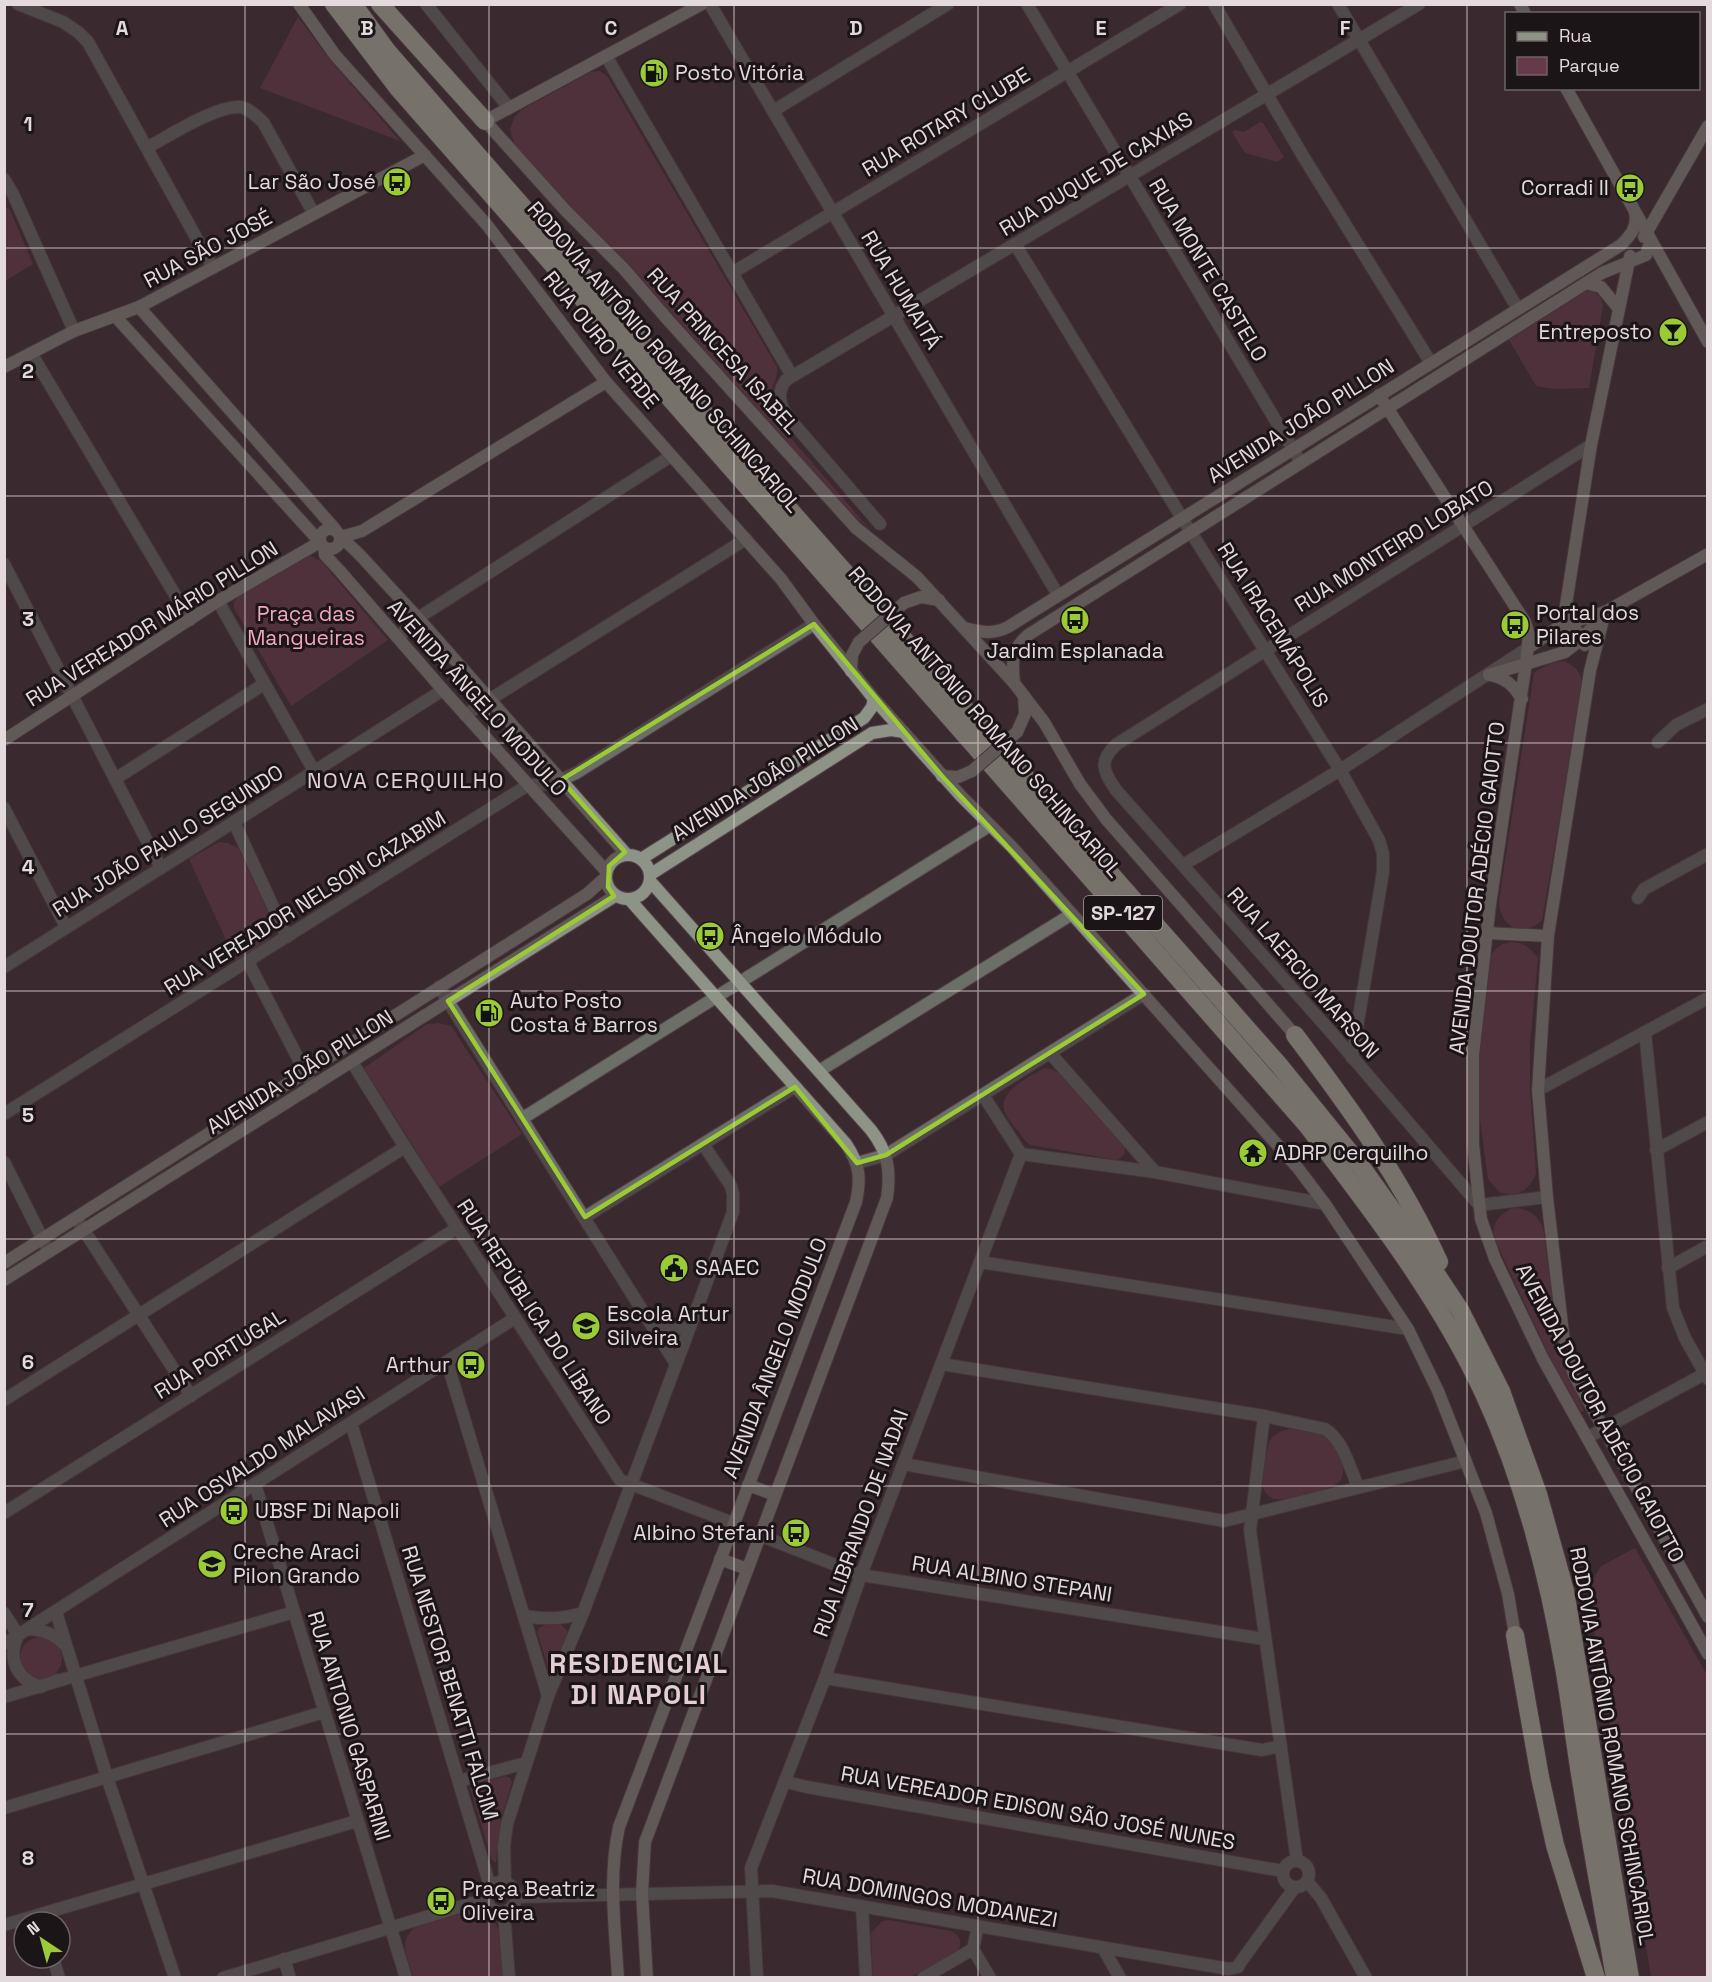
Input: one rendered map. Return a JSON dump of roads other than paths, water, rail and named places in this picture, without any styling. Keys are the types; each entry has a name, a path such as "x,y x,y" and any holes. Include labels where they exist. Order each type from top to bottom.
{"highway":[{"name":"RODOVIA ANTÔNIO ROMANO SCHINCARIOL","path":"334,4 398,88 1308,1125 1345,1174 1436,1306 1485,1396 1516,1477 1541,1557 1564,1667 1615,1977"},
{"name":"RODOVIA ANTÔNIO ROMANO SCHINCARIOL","path":"353,4 387,51 507,189 1279,1065 1360,1165 1413,1239 1460,1311 1501,1390 1538,1494 1554,1548 1573,1631 1630,1977"},
{"path":"380,4 485,121"},
{"path":"1295,1035 1350,1107 1387,1164 1422,1225 1460,1311"},
{"path":"1515,1635 1540,1777 1555,1845 1596,1977"}],"street":[{"path":"18,4 63,22 88,42 213,268"},
{"name":"RUA OURO VERDE","path":"299,4 335,55 487,225 606,382 781,579 874,699"},
{"path":"426,4 509,108"},
{"path":"485,121 702,4"},
{"name":"RUA HUMAITÁ","path":"710,4 1058,595"},
{"path":"773,111 948,4"},
{"name":"RUA MONTE CASTELO","path":"1027,4 1301,463"},
{"name":"RUA ROTARY CLUBE","path":"732,273 1180,4"},
{"path":"1214,4 1431,363"},
{"path":"1338,4 1518,309"},
{"name":"RUA DUQUE DE CAXIAS","path":"792,376 1419,4"},
{"path":"606,56 792,376"},
{"path":"1567,90 1635,212 1637,246"},
{"path":"148,147 222,109 240,107 252,112 263,122 314,214"},
{"name":"RUA PRINCESA ISABEL","path":"485,121 566,211 624,269 855,528 917,577 939,600"},
{"path":"1563,624 1591,445 1618,309 1637,246 1707,126"},
{"name":"RUA SÃO JOSÉ","path":"4,367 74,331 153,300 425,156"},
{"path":"4,179 74,331"},
{"name":"RUA IRACEMÁPOLIS","path":"1015,244 1182,518 1340,770 1378,840 1383,854 1383,872 1352,1058"},
{"path":"1637,246 1664,265 1707,342"},
{"name":"AVENIDA JOÃO PILLON","path":"964,628 984,633 998,632 1518,309 1637,246"},
{"name":"AVENIDA JOÃO PILLON","path":"1014,683 1012,663 1014,652 1019,642 1028,634 1613,267 1637,246"},
{"path":"1586,283 1601,286 1618,309"},
{"path":"153,300 161,332"},
{"path":"139,307 161,332"},
{"name":"AVENIDA ÂNGELO MODULO","path":"115,316 322,544 325,555 606,874"},
{"name":"AVENIDA ÂNGELO MODULO","path":"161,332 627,855"},
{"path":"31,353 190,620"},
{"name":"RUA PRINCESA ISABEL","path":"792,376 786,380 780,391 782,407 787,416 880,524"},
{"path":"338,533 362,531 606,382"},
{"name":"AVENIDA DOUTOR ADÉCIO GAIOTTO","path":"1379,395 1525,622 1528,635 1522,699 1487,933 1473,1055 1473,1144 1481,1219 1495,1258 1544,1359 1707,1654"},
{"name":"RUA MONTEIRO LOBATO","path":"1104,763 1107,753 1117,744 1591,445"},
{"path":"398,638 418,618 671,456"},
{"name":"RUA VEREADOR MÁRIO PILLON","path":"4,740 218,602 322,544 323,532 328,529 338,533"},
{"path":"465,715 746,539"},
{"path":"1566,610 1574,618 1588,619 1605,612 1707,554"},
{"path":"4,564 161,868"},
{"path":"851,671 852,655 859,642 904,603 921,597 939,600 1024,695 1044,722 1080,784 1106,819 1295,1035"},
{"path":"218,602 314,771"},
{"path":"1489,675 1565,652 1582,639 1605,612"},
{"name":"AVENIDA DOUTOR ADÉCIO GAIOTTO","path":"1605,612 1590,671 1548,936 1538,1090 1547,1197 1567,1356 1578,1384 1707,1617"},
{"name":"RUA VEREADOR NELSON CAZABIM","path":"4,1114 528,785 551,784 576,773 814,624"},
{"path":"1183,865 1340,770 1489,675 1563,624 1569,624 1582,639 1590,671"},
{"path":"1528,648 1544,659"},
{"path":"1489,675 1504,678 1516,689 1522,699"},
{"path":"115,779 264,684"},
{"name":"RUA JOÃO PAULO SEGUNDO","path":"4,966 443,690"},
{"path":"942,776 958,777 972,771 1017,732 1025,714 1024,695"},
{"path":"874,699 942,776 1012,847 1144,994 1297,1167 1325,1204 1408,1329 1438,1391 1486,1513 1508,1594 1515,1635"},
{"name":"AVENIDA JOÃO PILLON","path":"641,859 864,718 872,707 874,699"},
{"path":"1658,742 1676,725 1707,709"},
{"name":"AVENIDA JOÃO PILLON","path":"650,878 872,734 891,730 904,732"},
{"name":"RUA LAERCIO MARSON","path":"1104,763 1108,777 1116,790 1479,1205"},
{"path":"4,808 66,927"},
{"path":"234,822 287,937"},
{"path":"523,1118 989,826"},
{"path":"1638,898 1644,889 1707,854"},
{"path":"647,1977 642,1893 642,1857 645,1842 887,1198 889,1172 886,1155 871,1130 650,878 647,865 641,859 627,855 612,861 606,874 608,887 615,896 630,900 646,891 650,878"},
{"name":"AVENIDA JOÃO PILLON","path":"4,1263 587,894 606,874"},
{"name":"AVENIDA JOÃO PILLON","path":"4,1280 615,896"},
{"path":"630,900 846,1144 857,1163 886,1155 1144,994"},
{"path":"819,1071 1072,914"},
{"path":"1487,933 1548,936"},
{"path":"248,962 313,1087"},
{"path":"439,987 676,1364"},
{"path":"1538,1090 1707,998"},
{"path":"1588,1437 1706,1375 1677,1322 1668,1268 1645,1032"},
{"path":"1050,1053 1155,1172"},
{"name":"RUA REPÚBLICA DO LÍBANO","path":"352,1062 620,1480 733,1523"},
{"path":"585,1217 795,1087"},
{"path":"983,1095 1021,1154 1155,1172 1325,1204"},
{"path":"1656,1150 1707,1122"},
{"path":"505,1882 504,1846 507,1824 548,1696 583,1613 733,1212 733,1194 730,1186 702,1144"},
{"path":"4,1400 405,1147"},
{"name":"RUA LIBRANDO DE NADAI","path":"757,1977 751,1868 786,1782 861,1575 1021,1154"},
{"path":"4,1162 49,1252"},
{"name":"AVENIDA ÂNGELO MODULO","path":"618,1977 613,1895 614,1851 619,1827 856,1202 859,1180 857,1163"},
{"path":"1479,1205 1547,1197"},
{"path":"76,1218 191,1396"},
{"name":"RUA PORTUGAL","path":"4,1513 457,1228"},
{"path":"1668,1268 1707,1246"},
{"path":"980,1262 1408,1329"},
{"name":"RUA OSVALDO MALAVASI","path":"4,1644 515,1318"},
{"path":"648,1319 670,1328 690,1327"},
{"path":"447,1362 548,1696"},
{"path":"941,1364 1264,1416 1325,1430 1338,1441 1358,1487"},
{"path":"1264,1416 1250,1530 1297,1861 1309,1872 1307,1881 1299,1887 1287,1884 1282,1876 1288,1864 1297,1861"},
{"name":"RUA NESTOR BENATTI FALCIM","path":"351,1423 490,1886"},
{"path":"903,1464 1224,1521 1466,1461"},
{"name":"RUA ANTONIO GASPARINI","path":"255,1484 406,1977"},
{"path":"748,1485 775,1495"},
{"name":"RUA ALBINO STEPANI","path":"759,1535 861,1575 1264,1639"},
{"path":"720,1559 747,1569"},
{"path":"56,1612 107,1777 175,1977"},
{"path":"4,1697 294,1612"},
{"path":"4,1613 24,1632"},
{"path":"524,1616 560,1618 583,1613"},
{"path":"40,1629 50,1633 59,1638 67,1650 68,1664 65,1672 59,1679 46,1685 31,1684 23,1679 13,1663 14,1644 24,1632 40,1629"},
{"path":"825,1678 1262,1750 1281,1746"},
{"path":"4,1808 324,1712"},
{"path":"459,1781 526,1763"},
{"name":"RUA VEREADOR EDISON SÃO JOSÉ NUNES","path":"786,1782 1283,1871"},
{"path":"65,1910 144,1884 357,1821"},
{"path":"1307,1881 1321,1898 1366,1977"},
{"path":"505,1882 513,1887 516,1897 513,1906 504,1912 495,1911 490,1908 486,1894 490,1886 505,1882"},
{"name":"RUA DOMINGOS MODANEZI","path":"516,1897 772,1891 1241,1972 1295,1887"},
{"path":"223,1977 486,1899"},
{"path":"862,1905 866,1977"},
{"path":"504,1912 509,1977"},
{"path":"978,1926 974,1949 990,1977"},
{"path":"1103,1948 1120,1977"},
{"path":"923,1977 974,1949"},
{"path":"284,1959 290,1977"}],"place":[{"name":"Posto Vitória","path":"654,73"},
{"name":"Lar São José","path":"397,182"},
{"name":"Corradi II","path":"1630,188"},
{"name":"Entreposto","path":"1673,332"},
{"name":"Jardim Esplanada","path":"1075,620"},
{"name":"Portal dos Pilares","path":"1515,625"},
{"name":"Ângelo Módulo","path":"710,936"},
{"name":"Auto Posto Costa & Barros","path":"489,1013"},
{"name":"ADRP Cerquilho","path":"1253,1153"},
{"name":"SAAEC","path":"674,1268"},
{"name":"Escola Artur Silveira","path":"586,1326"},
{"name":"Arthur","path":"471,1365"},
{"name":"UBSF Di Napoli","path":"234,1511"},
{"name":"Albino Stefani","path":"796,1533"},
{"name":"Creche Araci Pilon Grando","path":"212,1564"},
{"name":"Praça Beatriz Oliveira","path":"441,1901"}],"district":[{"name":"NOVA CERQUILHO","path":"406,780"},
{"name":"RESIDENCIAL DI NAPOLI","path":"639,1680"}],"park label":[{"name":"Praça das Mangueiras","path":"306,626"}]}
